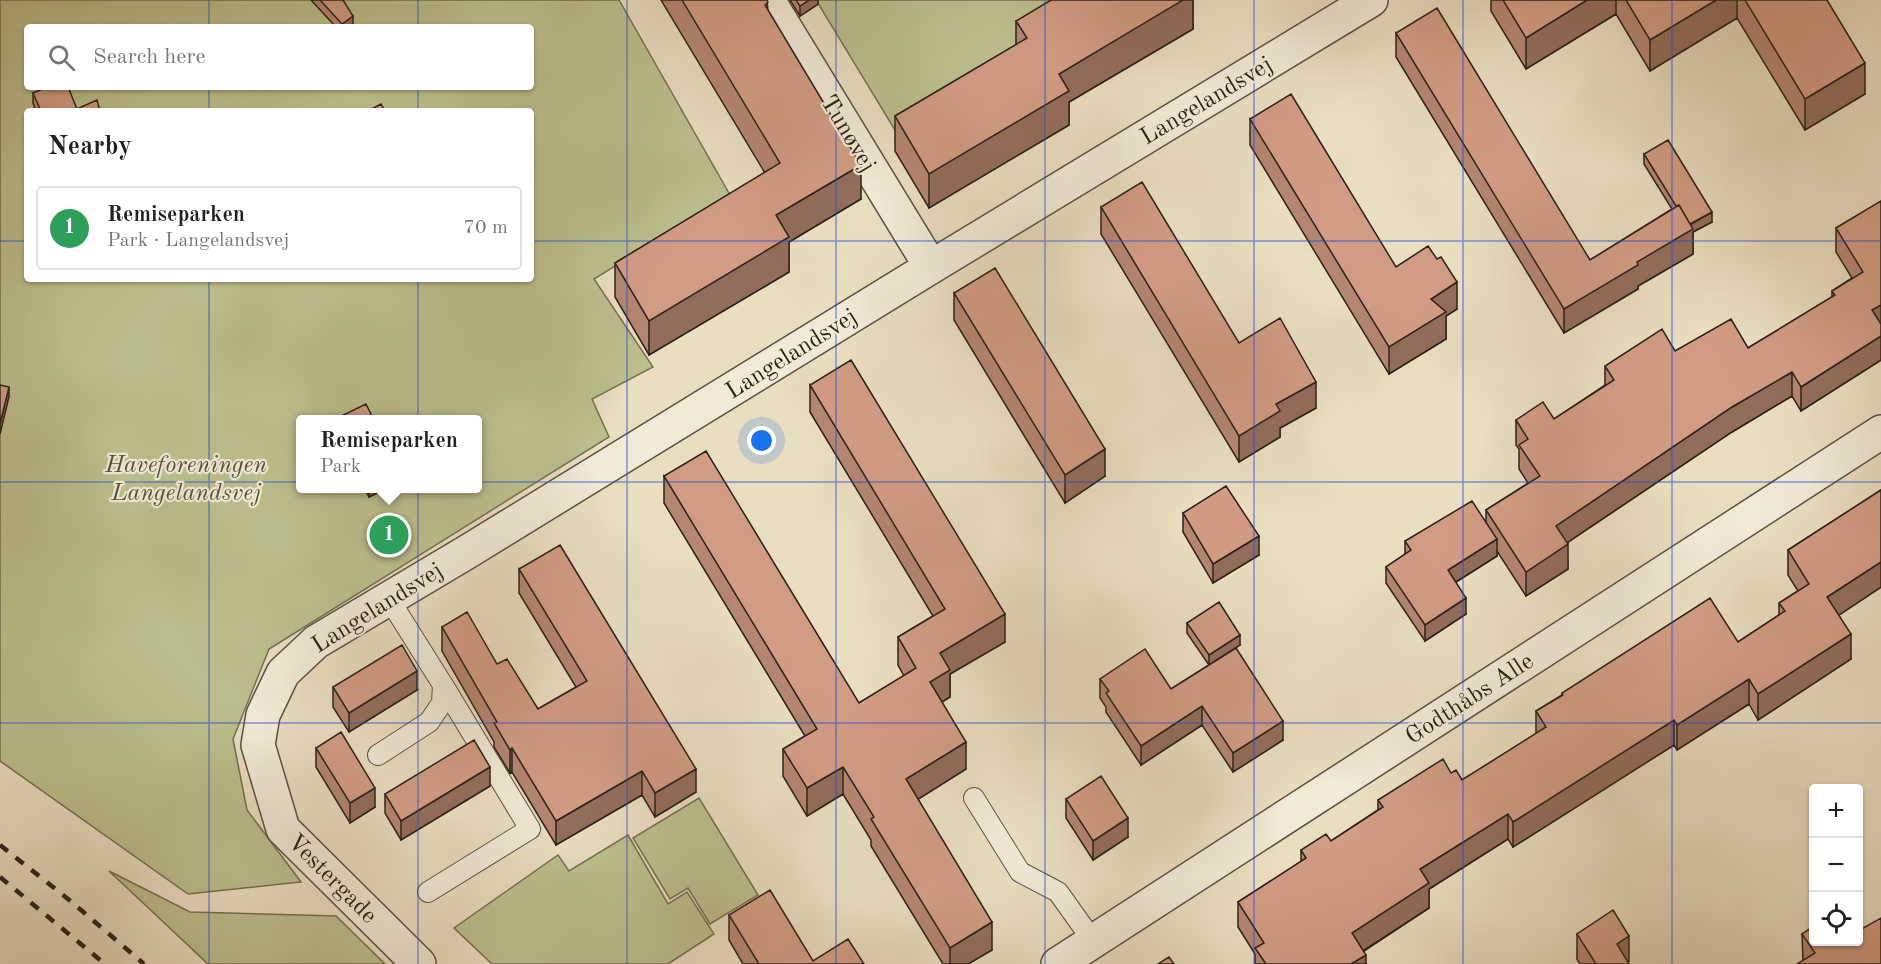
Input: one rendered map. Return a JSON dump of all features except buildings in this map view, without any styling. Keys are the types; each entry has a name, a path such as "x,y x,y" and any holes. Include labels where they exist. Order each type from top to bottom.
{"street":[{"name":"Tunøvej","path":"768,0 931,267"},
{"name":"Langelandsvej","path":"258,745 263,715 283,673 316,642 931,267 1330,10 1371,0"},
{"name":"Godthåbs Alle","path":"1058,964 1881,432"},
{"name":"Vestergade","path":"258,745 283,829 419,964"}],"lane":[{"path":"389,599 530,830 428,892"},
{"path":"378,755 429,722 442,703 443,685"},
{"path":"974,798 1020,872 1058,892 1093,942"}],"green space":[{"name":"Haveforeningen Langelandsvej","path":"0,0 619,0 730,195 594,279 653,367 592,399 609,437 269,649 233,739 247,810 301,882 188,894 0,761"},
{"path":"816,0 1108,0 904,145"},
{"path":"699,798 758,895 710,924 688,888 670,899 633,838"},
{"path":"628,835 668,904 687,892 714,934 668,964 492,964 454,928 558,855 569,871"},
{"path":"109,871 190,912 336,916 385,964 208,964"}],"railway":[{"path":"0,845 144,964"},
{"path":"0,877 105,964"}],"place":[{"name":"Remiseparken","path":"389,535"}]}
